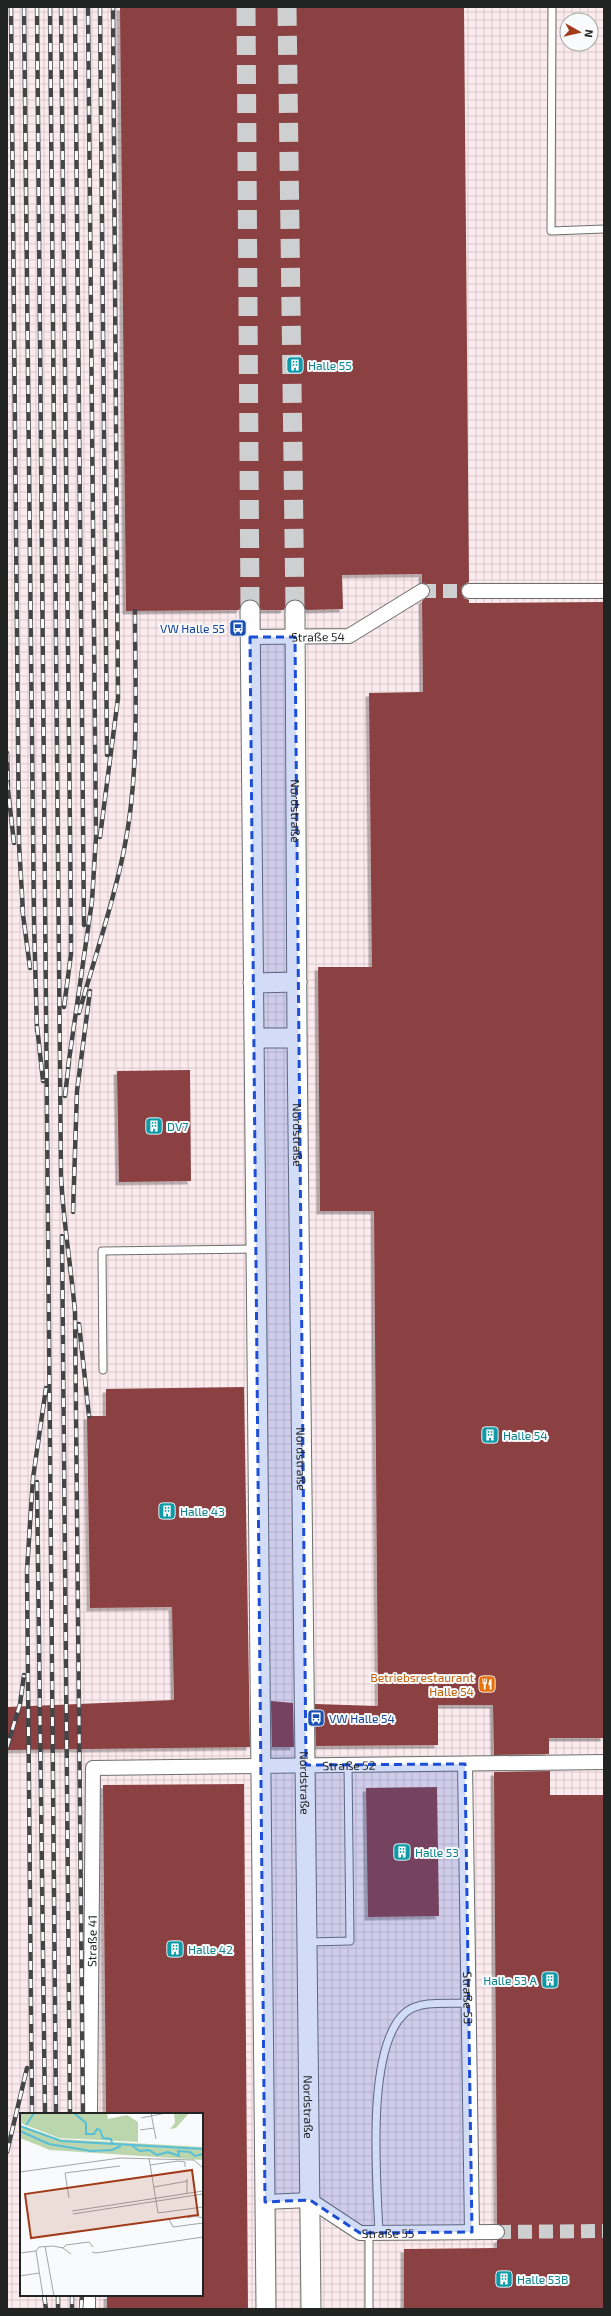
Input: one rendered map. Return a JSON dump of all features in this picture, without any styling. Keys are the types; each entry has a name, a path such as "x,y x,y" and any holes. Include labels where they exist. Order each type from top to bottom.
{"street":[{"name":"Straße 54","path":"250,637 349,636 422,591"},
{"path":"469,591 604,591"},
{"path":"250,610 266,2309"},
{"name":"Nordstraße","path":"295,610 297,1038 311,2309"},
{"path":"253,983 297,982"},
{"path":"254,1038 297,1038"},
{"name":"Straße 52","path":"93,1768 604,1762"},
{"name":"Straße 53","path":"465,1764 472,2232"},
{"name":"Straße 41","path":"90,2113 93,1768"},
{"path":"265,2202 310,2200"},
{"name":"Straße 55","path":"310,2200 360,2233 497,2232"},
{"path":"88,2296 88,2309"}],"lane":[{"path":"552,7 551,231 604,229"},
{"path":"103,1370 102,1251 256,1249"},
{"path":"308,1942 350,1941 348,1765"},
{"path":"369,2309 374,2233 376,2142 382,2060 395,2026 406,2012 418,2006 468,2003"}],"highlighted area":[{"path":"250,637 295,637 306,1765 465,1764 472,2232 360,2233 310,2200 265,2202"}],"shaded area":[{"path":"7,7 604,7 604,2309 7,2309"}],"building":[{"path":"120,7 464,7 469,582 462,586 461,591 464,598 469,600 469,603 604,602 604,1738 549,1738 549,1754 494,1755 493,1705 438,1705 438,1745 316,1746 315,1704 378,1706 374,1211 320,1211 318,967 372,967 369,693 423,692 422,601 429,595 430,590 426,584 422,583 422,574 342,575 343,609 306,610 301,601 295,599 286,604 284,610 261,610 259,604 250,599 244,601 239,610 126,611"},
{"name":"DV7","path":"190,1070 191,1181 119,1182 117,1071"},
{"name":"Halle 43","path":"244,1387 250,1747 7,1750 7,1707 174,1700 172,1607 90,1608 87,1416 106,1416 106,1389"},
{"path":"271,1701 293,1703 294,1747 272,1747"},
{"name":"Halle 53 A","path":"550,1771 550,1795 604,1795 604,2309 404,2309 404,2249 497,2248 497,2240 505,2236 504,2227 497,2224 494,1772"},
{"name":"Halle 42","path":"244,1784 248,2309 107,2309 107,2296 203,2296 203,2113 106,2113 103,1785"},
{"name":"Halle 53","path":"437,1787 439,1916 368,1917 366,1788"}],"tunnel":[{"path":"246,7 250,610"},
{"path":"287,7 295,610"},
{"path":"422,591 469,591"},
{"path":"497,2232 604,2231"}],"railway":[{"path":"11,7 19,844 23,912"},
{"path":"24,7 34,922 37,1031"},
{"path":"37,7 56,2113"},
{"path":"50,7 61,1175 63,1209 75,1312 83,2113"},
{"path":"61,7 71,922 71,954 64,1007"},
{"path":"75,7 84,925"},
{"path":"68,1067 92,901 96,837 88,7"},
{"path":"100,7 107,755"},
{"path":"100,837 118,698 113,7"},
{"path":"79,1013 120,871 129,820 135,761 136,731 135,611"},
{"path":"7,753 8,786"},
{"path":"7,781 14,843"},
{"path":"22,907 30,968"},
{"path":"73,1212 77,1091 90,991"},
{"path":"37,1026 43,1081"},
{"path":"65,1096 69,1062"},
{"path":"62,1236 70,2113"},
{"path":"79,1324 89,1416"},
{"path":"32,2113 27,1570 33,1478 46,1388"},
{"path":"37,1482 45,2113"},
{"path":"7,1747 20,1704 24,1675"},
{"path":"7,2152 27,2068"},
{"path":"44,2296 46,2309"},
{"path":"58,2296 58,2309"},
{"path":"72,2296 72,2309"},
{"path":"81,2309 82,2296"}],"place":[{"name":"Halle 55","path":"295,365"},
{"name":"VW Halle 55","path":"238,628"},
{"name":"DV7","path":"154,1126"},
{"name":"Halle 54","path":"490,1435"},
{"name":"Halle 43","path":"167,1511"},
{"name":"Betriebsrestaurant Halle 54","path":"487,1684"},
{"name":"VW Halle 54","path":"316,1718"},
{"name":"Halle 53","path":"402,1852"},
{"name":"Halle 42","path":"175,1949"},
{"name":"Halle 53 A","path":"550,1980"},
{"name":"Halle 53B","path":"504,2279"}]}
